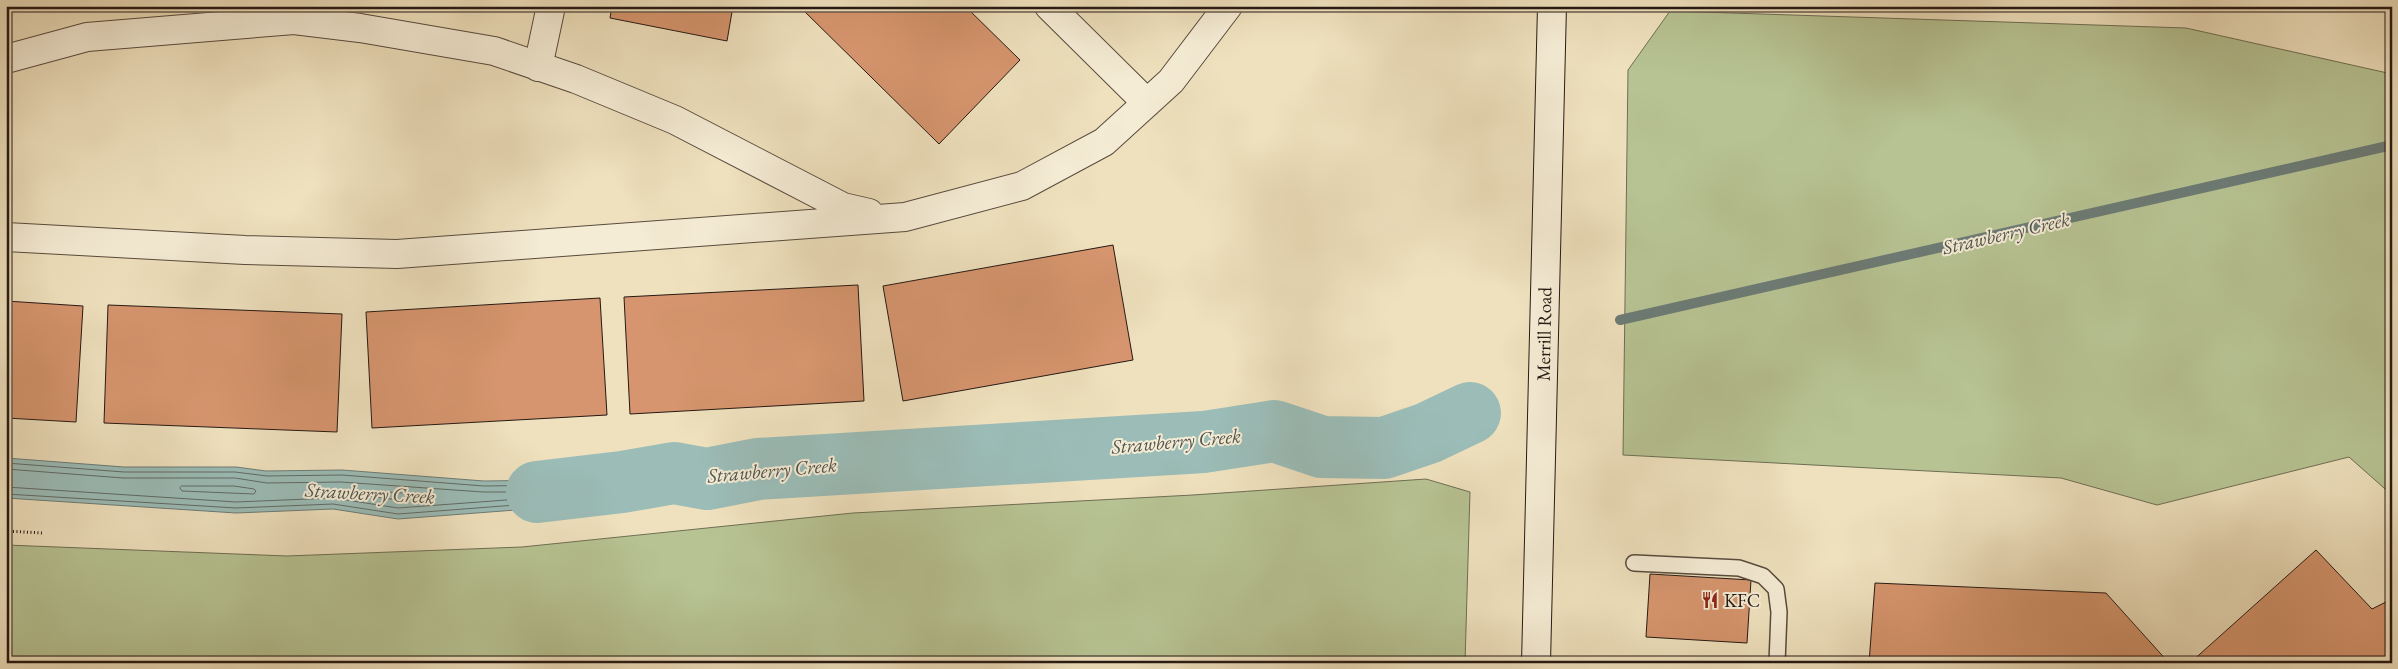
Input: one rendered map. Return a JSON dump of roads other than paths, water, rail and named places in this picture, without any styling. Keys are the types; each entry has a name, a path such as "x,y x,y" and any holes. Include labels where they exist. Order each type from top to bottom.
{"street":[{"path":"538,66 551,6"},
{"path":"1049,6 1147,103"},
{"path":"6,237 245,250 397,254 905,217 1022,186 1104,142 1171,81 1228,6"},
{"name":"Merrill Road","path":"1536,663 1552,6"},
{"path":"6,59 87,37 294,20 360,28 494,51 576,79 675,120 843,207 888,218"}],"lane":[{"path":"1634,563 1739,568 1763,576 1776,589 1779,612 1777,663"}],"water":[{"path":"6,458 124,467 236,467 266,471 342,470 484,481 562,480 604,475 622,482 594,500 555,507 398,519 333,509 236,513 6,498"}],"waterway":[{"name":"Strawberry Creek","path":"1620,320 2392,145"},
{"name":"Strawberry Creek","path":"537,492 622,482 674,473 707,479 758,469 1204,442 1274,431 1322,447 1384,448 1428,433 1470,413"}],"place":[{"name":"KFC","path":"1710,600"}]}
